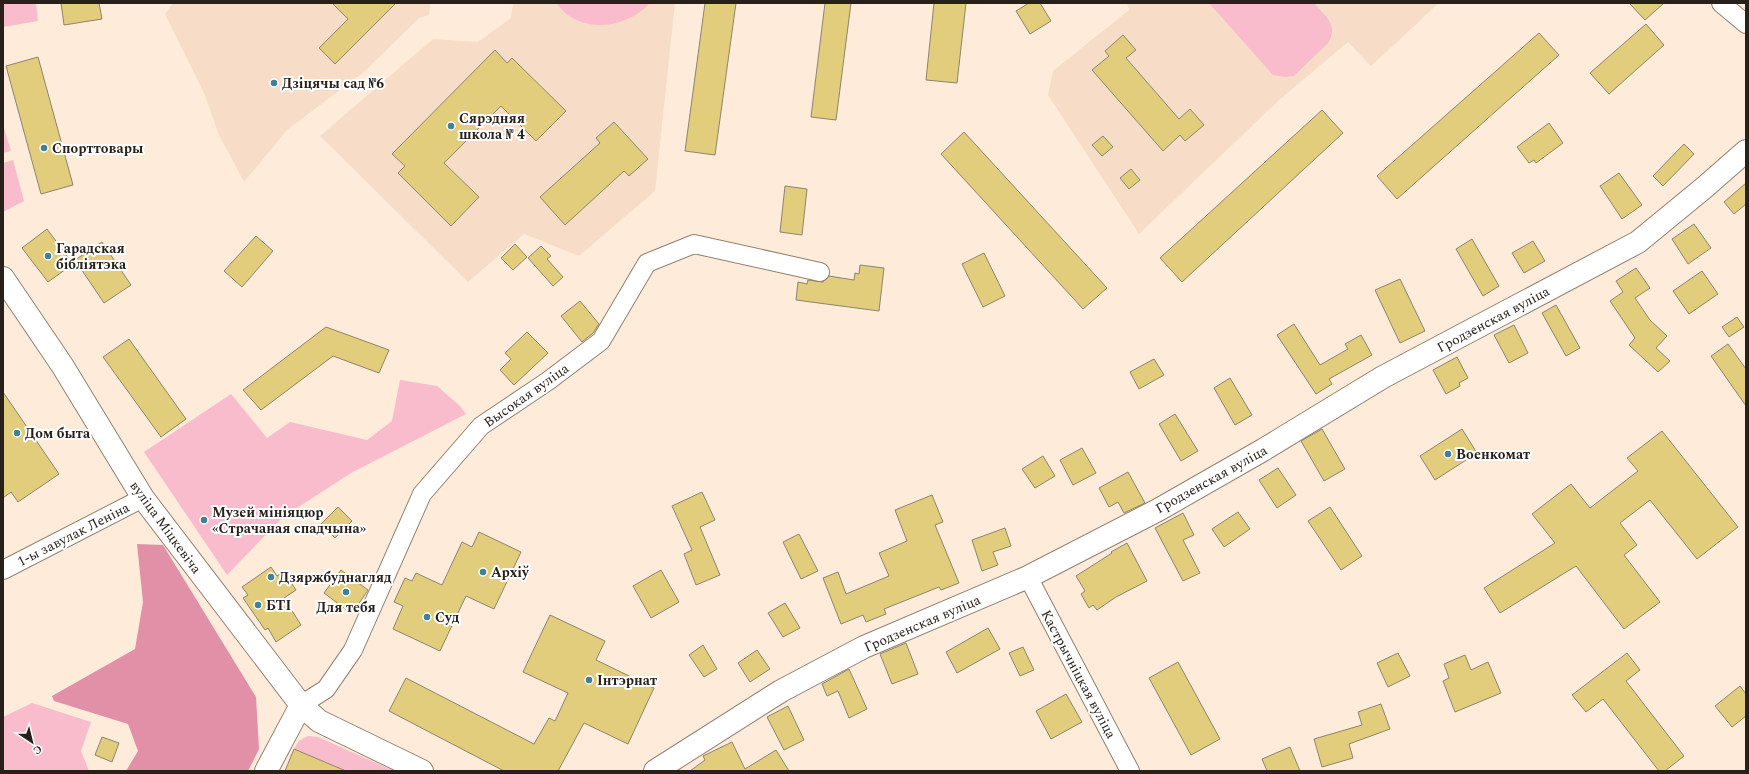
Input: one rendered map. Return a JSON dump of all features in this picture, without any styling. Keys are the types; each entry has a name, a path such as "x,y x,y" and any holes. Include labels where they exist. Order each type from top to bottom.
{"street":[{"path":"1721,3 1746,24"},
{"name":"Гродзенская вуліца","path":"658,770 781,691 864,648 1028,577 1158,510 1227,471 1383,377 1638,242 1705,187 1746,150"},
{"name":"Высокая вуліца","path":"300,705 326,689 353,650 422,494 481,426 548,381 601,341 647,263 694,244 820,272"},
{"name":"вуліца Міцкевіча","path":"3,278 62,364 143,498 300,705"},
{"name":"1-ы завулак Леніна","path":"3,570 143,498"},
{"name":"Кастрычніцкая вуліца","path":"1028,577 1130,771"},
{"path":"266,771 300,705 319,721 422,771"}],"shaded area":[{"path":"3,3 36,3 38,21 3,27"},
{"name":"Дзіцячы сад №6","path":"173,3 430,3 429,15 419,18 365,71 287,130 244,182 218,133 205,95 165,14"},
{"path":"513,3 675,3 655,191 579,256 524,234 468,282 320,136 433,39 478,42 511,18"},
{"path":"556,3 650,3 640,12 628,19 602,25 589,24 577,20 566,13"},
{"path":"1127,3 1439,3 1371,66 1348,42 1278,101 1139,234 1048,95 1053,71 1129,10"},
{"path":"1209,3 1314,3 1329,21 1332,31 1331,37 1328,43 1294,76 1285,77 1273,75"},
{"path":"3,125 11,151 3,153"},
{"path":"13,160 24,201 3,212 3,163"},
{"path":"400,380 437,386 461,407 466,414 351,473 283,517 227,575 144,452 231,394 267,438 290,422 367,440 392,421"},
{"path":"137,544 163,545 256,697 259,749 248,771 126,771 138,751 128,724 54,701 52,696 135,649 143,602"},
{"path":"32,703 91,722 81,751 89,771 3,771 3,717"},
{"path":"308,736 318,737 394,771 346,771 294,749 299,741"}],"building":[{"path":"61,3 99,3 102,19 64,25"},
{"path":"332,3 396,3 335,64 319,48 348,19"},
{"path":"705,3 736,3 715,155 685,151"},
{"path":"825,3 851,3 836,120 811,117"},
{"path":"934,3 966,3 957,83 926,80"},
{"path":"1029,3 1040,3 1051,21 1030,34 1016,11"},
{"path":"1629,3 1664,3 1645,20"},
{"path":"1646,24 1664,45 1609,94 1590,73"},
{"path":"1539,33 1559,55 1397,199 1377,176"},
{"path":"1123,35 1136,50 1126,58 1179,119 1190,109 1204,125 1185,141 1180,135 1163,151 1092,70 1109,56 1105,51"},
{"name":"Сярэдняя школа № 4","path":"495,50 507,63 512,58 566,111 536,141 501,106 444,163 479,197 451,226 398,173 405,166 392,154"},
{"path":"38,57 73,185 41,194 6,66"},
{"path":"1322,110 1343,133 1182,282 1160,258"},
{"path":"614,122 648,159 629,176 624,171 565,225 540,197 600,143 596,138"},
{"path":"1549,123 1563,143 1536,163 1534,160 1529,163 1517,147"},
{"path":"964,132 1107,288 1083,309 941,154"},
{"path":"1103,136 1113,147 1102,156 1092,145"},
{"path":"1684,144 1694,154 1663,186 1653,176"},
{"path":"1131,169 1140,180 1129,189 1120,178"},
{"path":"1619,173 1642,205 1622,219 1600,186"},
{"path":"1746,183 1746,204 1734,214 1724,202"},
{"path":"785,186 807,189 802,235 780,232"},
{"path":"1694,224 1711,248 1688,264 1672,239"},
{"name":"Гарадская бібліятэка","path":"47,229 73,264 48,282 22,248"},
{"path":"256,236 273,251 242,287 224,271"},
{"path":"1472,239 1499,286 1483,296 1456,249"},
{"path":"1533,241 1545,261 1524,273 1512,253"},
{"path":"102,242 131,285 104,303 75,260"},
{"path":"515,244 527,257 513,270 501,258"},
{"path":"541,246 551,256 547,259 563,277 553,286 528,258"},
{"path":"984,253 1005,296 983,307 962,264"},
{"path":"860,265 884,268 879,311 796,300 798,282 807,284 808,280 823,282 829,276 854,280 855,273 859,274"},
{"path":"1636,268 1650,288 1635,298 1650,320 1667,336 1656,348 1670,361 1658,372 1629,345 1635,338 1610,301 1623,292 1616,281"},
{"path":"1702,271 1718,294 1689,314 1673,291"},
{"path":"1400,279 1425,331 1400,343 1375,290"},
{"path":"580,301 599,324 593,333 582,342 561,316"},
{"path":"1556,305 1580,348 1566,356 1542,313"},
{"path":"1737,317 1744,327 1729,337 1722,327"},
{"path":"1294,324 1320,365 1348,349 1345,344 1361,335 1372,355 1329,379 1332,384 1316,394 1277,335"},
{"path":"1514,325 1528,353 1509,363 1494,335"},
{"path":"326,327 389,350 379,373 333,356 261,410 243,390"},
{"path":"527,332 548,353 514,385 500,370 511,359 505,353"},
{"path":"129,339 186,419 161,437 103,357"},
{"path":"1728,344 1746,369 1746,406 1711,356"},
{"path":"1457,357 1468,378 1459,383 1460,386 1446,394 1433,370"},
{"path":"1154,359 1164,375 1139,389 1130,372"},
{"path":"1230,378 1252,415 1235,425 1214,388"},
{"name":"Дом быта","path":"3,392 59,474 18,502 11,492 3,498"},
{"path":"1175,414 1198,451 1181,461 1159,424"},
{"path":"1322,429 1345,469 1324,481 1301,441"},
{"name":"Военкомат","path":"1462,429 1477,453 1435,480 1420,456"},
{"path":"1662,431 1738,527 1697,559 1650,500 1620,523 1637,545 1624,555 1660,602 1624,629 1576,566 1500,613 1484,588 1555,543 1532,514 1571,484 1590,508 1638,471 1627,458"},
{"path":"1082,448 1096,473 1073,485 1060,460"},
{"path":"1043,456 1055,476 1035,488 1022,469"},
{"path":"1278,468 1296,495 1277,508 1259,480"},
{"path":"1128,472 1145,503 1124,513 1118,502 1109,507 1099,488"},
{"path":"702,492 715,520 700,527 720,575 696,585 684,554 692,550 672,506"},
{"path":"932,495 943,522 935,525 959,583 941,590 939,587 884,609 886,614 866,622 863,615 841,624 823,578 838,572 846,594 889,576 879,553 907,541 895,510"},
{"path":"338,507 352,521 335,538 321,524"},
{"path":"1330,507 1362,556 1341,570 1308,521"},
{"path":"1238,512 1250,529 1224,547 1212,529"},
{"path":"1183,513 1194,535 1183,540 1200,573 1183,581 1155,528"},
{"path":"1005,528 1011,546 993,552 998,565 982,571 972,540"},
{"path":"479,532 521,552 494,609 466,596 440,651 393,629 403,606 394,602 405,578 412,581 416,573 442,585 462,542 472,547"},
{"path":"799,534 818,571 801,579 783,542"},
{"path":"1127,543 1147,581 1116,597 1097,610 1093,605 1089,608 1081,594 1085,591 1076,576"},
{"path":"271,567 277,576 284,572 296,590 284,598 301,625 276,642 268,628 265,630 243,598 248,595 242,587"},
{"name":"Для тебя","path":"341,570 368,590 352,614 324,593"},
{"path":"661,570 679,602 651,618 633,586"},
{"path":"785,603 800,628 783,637 768,613"},
{"path":"550,615 605,641 596,660 654,688 628,744 584,723 558,771 504,771 389,711 406,678 534,744 549,718 555,721 568,693 523,672"},
{"path":"988,628 1000,649 957,673 946,652"},
{"path":"906,643 918,674 892,684 880,654"},
{"path":"703,645 717,669 704,677 689,655"},
{"path":"1023,647 1034,670 1020,676 1009,653"},
{"path":"757,650 770,669 750,682 738,663"},
{"path":"1398,653 1410,676 1388,687 1377,663"},
{"path":"1627,653 1640,670 1626,681 1684,756 1665,771 1659,771 1603,699 1586,712 1572,695"},
{"path":"1465,655 1471,670 1488,662 1501,693 1455,712 1443,681 1449,678 1444,664"},
{"path":"1178,662 1220,739 1191,755 1149,678"},
{"path":"849,669 867,709 849,718 838,691 827,696 822,684"},
{"path":"1740,686 1746,694 1746,716 1732,727 1715,706"},
{"path":"1066,694 1082,722 1051,739 1036,711"},
{"path":"1381,704 1390,729 1349,744 1353,758 1322,767 1314,739 1362,725 1358,712"},
{"path":"788,706 804,740 784,750 767,717"},
{"path":"102,737 119,743 112,762 95,755"},
{"path":"732,742 745,769 776,750 789,771 690,771 705,760 703,756"},
{"path":"1290,747 1300,771 1267,771 1262,759"},
{"path":"294,749 346,771 285,771"}],"place":[{"name":"Дзіцячы сад №6","path":"274,83"},
{"name":"Сярэдняя школа № 4","path":"451,126"},
{"name":"Спорттовары","path":"44,148"},
{"name":"Гарадская бібліятэка","path":"48,256"},
{"name":"Дом быта","path":"17,433"},
{"name":"Военкомат","path":"1448,454"},
{"name":"Музей мініяцюр «Страчаная спадчына»","path":"204,520"},
{"name":"Архіў","path":"483,572"},
{"name":"Дзяржбуднагляд","path":"271,577"},
{"name":"Для тебя","path":"346,592"},
{"name":"БТІ","path":"258,605"},
{"name":"Суд","path":"427,617"},
{"name":"Інтэрнат","path":"589,680"}]}
